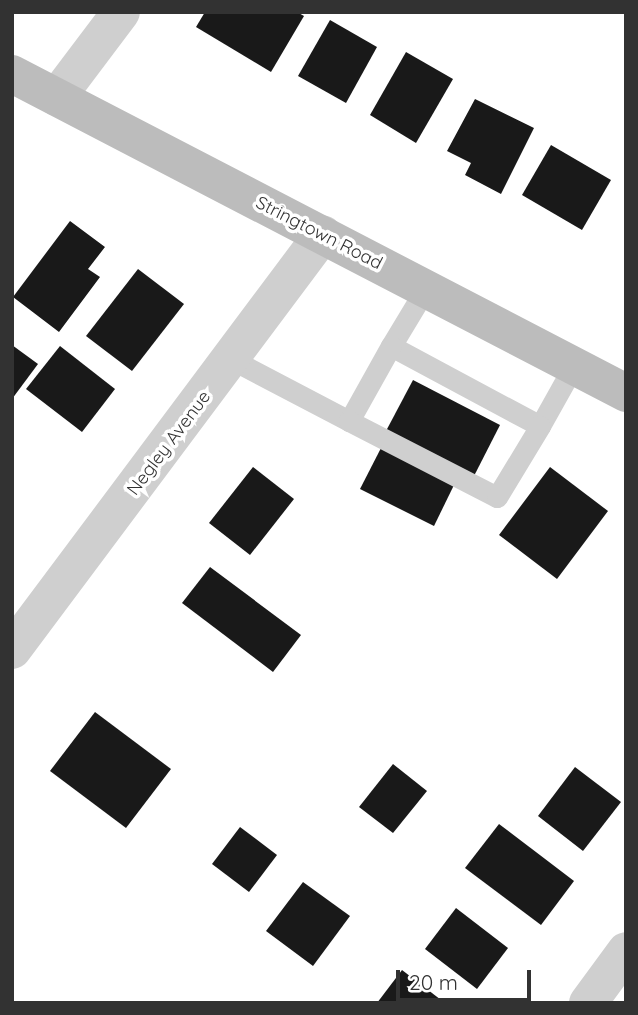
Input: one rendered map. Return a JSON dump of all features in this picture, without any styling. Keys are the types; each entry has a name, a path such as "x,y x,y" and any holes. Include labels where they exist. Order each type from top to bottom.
{"main road":[{"name":"Stringtown Road","path":"12,74 626,393"}],"street":[{"path":"57,97 121,12"},
{"name":"Negley Avenue","path":"12,650 323,234"},
{"path":"588,1003 626,951"}],"lane":[{"path":"349,421 426,288"},
{"path":"391,346 540,426"},
{"path":"231,359 497,497 573,367"}],"building":[{"path":"205,12 297,12 304,16 271,72 196,27"},
{"path":"330,20 377,47 346,103 298,76"},
{"path":"406,52 453,79 416,143 370,115"},
{"path":"475,99 534,128 501,194 465,175 471,163 447,151"},
{"path":"551,145 611,180 582,230 522,195"},
{"path":"70,221 105,247 88,269 100,277 59,332 13,297"},
{"path":"138,269 184,304 132,371 86,336"},
{"path":"12,345 38,364 12,399"},
{"path":"60,346 115,389 82,432 26,389"},
{"path":"413,380 500,425 474,476 386,431"},
{"path":"381,448 454,485 434,526 360,489"},
{"path":"253,467 294,499 250,555 209,523"},
{"path":"550,467 608,511 557,579 499,535"},
{"path":"210,567 301,635 273,672 182,603"},
{"path":"95,712 171,769 126,828 50,771"},
{"path":"393,764 427,791 393,833 359,807"},
{"path":"575,767 621,802 583,851 538,816"},
{"path":"499,824 574,881 541,925 465,868"},
{"path":"240,827 277,855 249,892 212,864"},
{"path":"303,882 350,916 313,966 266,931"},
{"path":"456,908 508,948 477,989 425,949"},
{"path":"402,970 445,1003 377,1003"}]}
